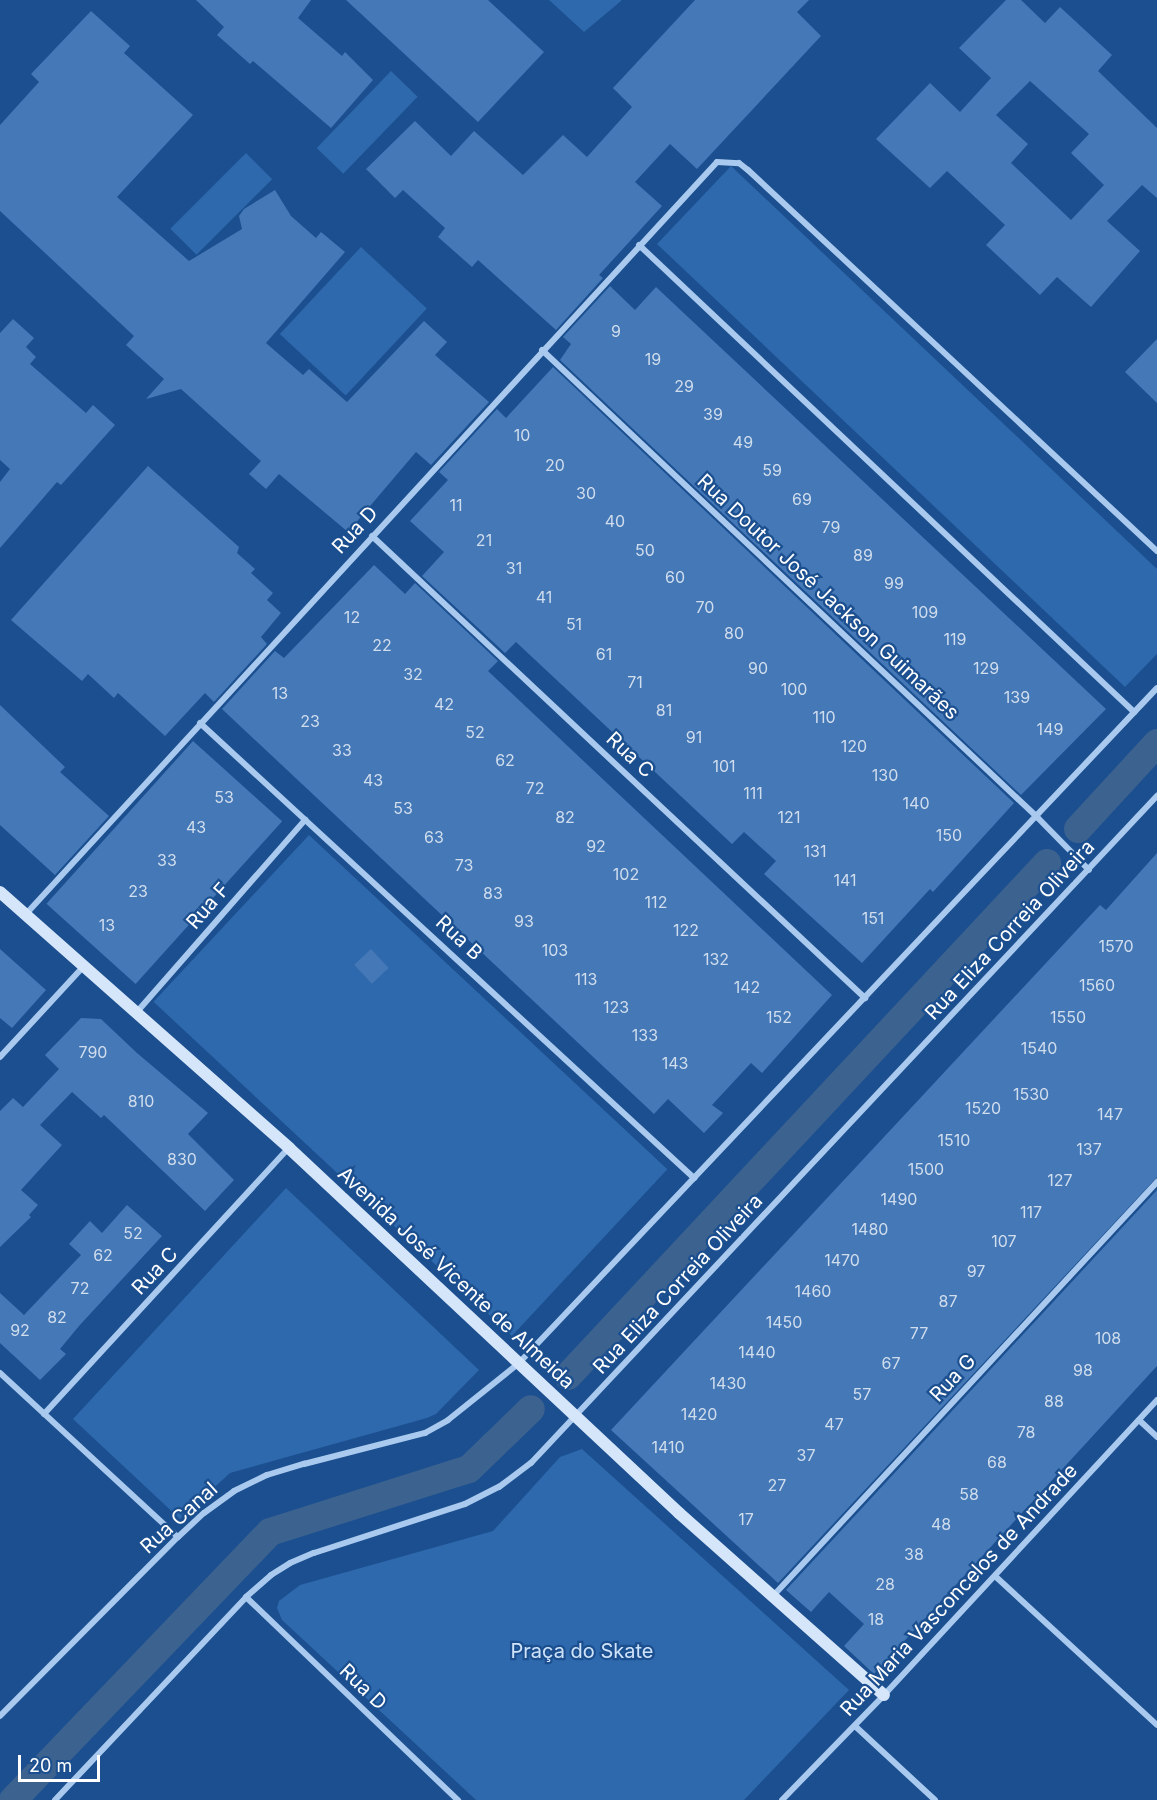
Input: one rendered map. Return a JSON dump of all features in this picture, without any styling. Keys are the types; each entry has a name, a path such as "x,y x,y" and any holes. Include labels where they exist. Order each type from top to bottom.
{"street":[{"name":"Rua D","path":"25,915 717,162 728,161 748,170 1157,552"},
{"path":"639,245 1134,712"},
{"name":"Rua Doutor José Jackson Guimarães","path":"542,350 1037,817 1089,870"},
{"name":"Rua C","path":"372,536 865,999"},
{"path":"518,1365 1157,688"},
{"name":"Rua B","path":"200,723 694,1178"},
{"name":"Rua Eliza Correia Oliveira","path":"55,1800 246,1597 271,1575 298,1559 465,1504 499,1487 531,1463 1157,796"},
{"name":"Rua F","path":"136,1013 305,820"},
{"name":"Avenida José Vicente de Almeida","path":"0,892 289,1148 518,1365 884,1695"},
{"path":"0,1057 83,967"},
{"name":"Rua C","path":"44,1414 289,1148"},
{"name":"Rua G","path":"773,1596 1157,1182"},
{"name":"Rua Canal","path":"0,1716 178,1537 204,1513 234,1491 267,1475 359,1448 396,1442 425,1433 447,1420 518,1365"},
{"path":"0,1373 178,1537"},
{"name":"Rua Maria Vasconcelos de Andrade","path":"782,1800 855,1726 1157,1400"},
{"path":"1139,1420 1157,1437"},
{"path":"995,1576 1157,1725"},
{"name":"Rua D","path":"246,1597 458,1800"},
{"path":"855,1726 935,1800"}],"green space":[{"path":"549,0 621,0 621,1 584,32"},
{"path":"391,71 418,97 343,174 317,148"},
{"path":"246,153 272,179 197,255 170,229"},
{"path":"731,166 1157,569 1157,654 1125,687 657,244"},
{"path":"361,247 427,308 346,395 280,334"},
{"path":"309,835 667,1169 512,1336 154,1002"},
{"path":"286,1188 479,1370 436,1414 230,1473 180,1519 73,1419"},
{"name":"Praça do Skate","path":"582,1449 849,1690 744,1800 476,1800 282,1620 277,1608 279,1601 300,1585 493,1531 560,1457"}],"building":[{"path":"196,0 311,0 298,18 342,56 345,52 373,80 331,128 253,61 250,64 217,35 224,27"},
{"path":"346,0 488,0 544,52 478,122"},
{"path":"695,0 809,0 797,12 821,36 697,169 670,144 635,182 662,206 599,275 603,278 556,330 478,260 472,267 438,237 445,228 403,190 395,198 366,169 415,121 451,156 474,131 523,175 563,135 587,157 632,107 613,88"},
{"path":"1006,0 1021,0 1045,23 1060,7 1112,55 1098,71 1157,128 1157,198 1142,185 1107,221 1140,251 1091,307 1057,277 1040,295 986,245 1005,225 947,171 930,188 876,139 930,83 960,112 991,78 959,48","holes":["1030,81 1089,134 1071,153 1104,185 1071,220 1011,163 1028,144 996,115"]},
{"path":"91,11 130,46 124,53 193,115 117,197 189,261 242,229 239,216 244,209 275,190 291,216 316,238 321,232 345,252 266,343 303,375 309,369 347,402 424,321 447,342 435,355 489,402 431,465 416,452 348,532 279,474 266,489 249,474 261,461 181,389 146,399 164,379 126,345 134,336 0,211 0,125 39,82 31,74"},
{"path":"610,286 635,310 656,287 1106,709 1021,795 560,360 571,344 563,337"},
{"path":"13,319 34,338 26,347 36,357 30,364 86,413 93,405 115,425 61,485 57,482 0,548 0,482 10,469 0,460 0,333"},
{"path":"1157,339 1157,403 1125,372"},
{"path":"553,367 1014,803 933,892 930,889 862,963 764,874 776,861 744,832 732,844 516,642 505,653 422,576 444,552 410,521 448,480 439,472 497,409 506,418"},
{"path":"148,466 239,547 237,553 255,569 251,573 273,593 267,600 281,613 261,637 267,644 214,702 205,693 165,736 118,693 114,698 88,674 82,681 11,620"},
{"path":"374,565 405,594 415,583 498,661 488,671 832,995 762,1073 751,1063 712,1105 723,1113 704,1133 668,1099 654,1114 222,709 275,651 284,658"},
{"path":"0,705 65,767 60,772 109,816 55,875 0,825"},
{"path":"193,741 282,821 136,984 46,904"},
{"path":"1157,853 1157,1177 778,1583 611,1430 1100,905 1106,910"},
{"path":"0,949 46,990 12,1028 0,1018"},
{"path":"371,949 389,968 372,984 354,965"},
{"path":"81,1018 101,1019 208,1113 188,1134 234,1180 205,1211 104,1115 101,1118 72,1092 40,1125 62,1145 21,1190 38,1205 29,1215 31,1217 0,1247 0,1111 13,1098 23,1107 59,1069 45,1055"},
{"path":"1157,1190 1157,1366 874,1674 844,1646 864,1624 829,1592 811,1612 786,1590"},
{"path":"127,1205 162,1236 79,1326 60,1349 66,1354 40,1380 0,1343 0,1293 24,1315 81,1255 69,1244 90,1221 102,1233"}],"waterway":[{"path":"1078,829 1157,743"},
{"path":"568,1376 1047,863"},
{"path":"13,1800 270,1532 469,1469 531,1409"}]}
